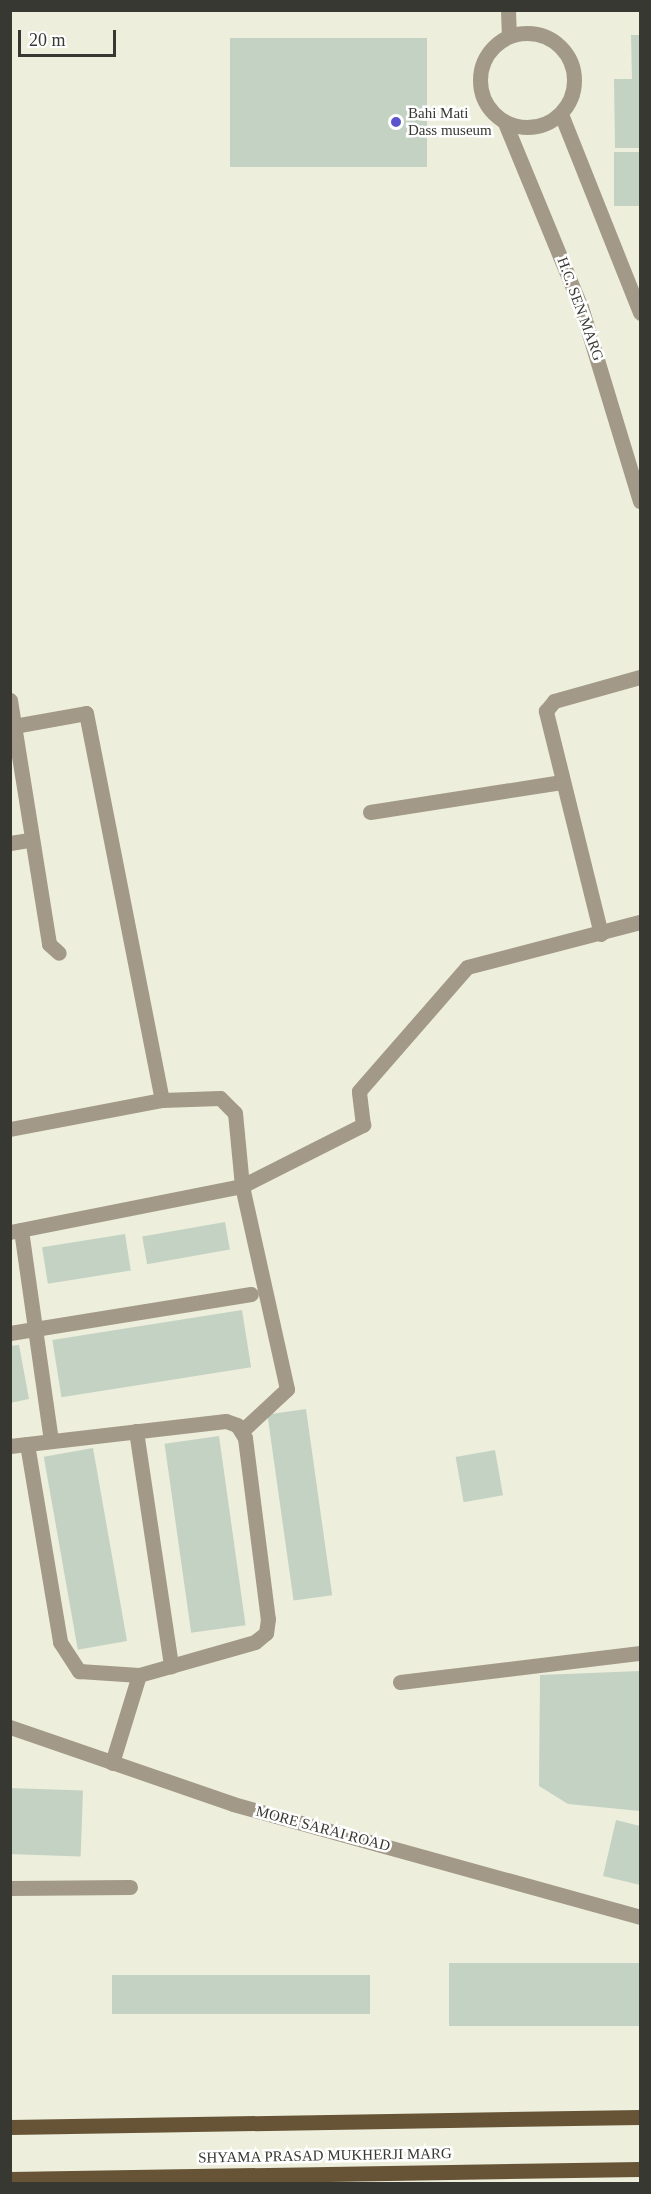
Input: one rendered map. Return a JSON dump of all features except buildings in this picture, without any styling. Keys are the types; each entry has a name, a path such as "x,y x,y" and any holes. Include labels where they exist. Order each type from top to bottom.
{"main road":[{"path":"10,2127 640,2117"},
{"name":"SHYAMA PRASAD MUKHERJI MARG","path":"10,2180 640,2169"}],"street":[{"path":"508,10 509,36"},
{"path":"536,34 564,51 574,83 561,114 544,124 524,128 505,123 490,110 480,93 479,73 486,55 509,36 536,34"},
{"path":"561,114 640,313"},
{"name":"H.C. SEN MARG","path":"505,123 581,307 640,501"},
{"path":"601,934 562,782 547,707 554,701 640,677"},
{"path":"10,700 30,840 49,944 59,953"},
{"path":"14,726 86,713 162,1101"},
{"path":"370,812 562,782"},
{"path":"10,843 30,840"},
{"path":"51,1441 35,1328 16,1231 242,1186 363,1125 358,1090 467,967 640,922"},
{"path":"10,1130 162,1101 220,1098 235,1113 242,1186 287,1389 242,1431"},
{"path":"10,1333 251,1294"},
{"path":"10,1446 136,1431 226,1421 242,1431 250,1455 268,1620 266,1633 255,1642 139,1675 79,1671 60,1642 27,1444"},
{"path":"136,1431 171,1666"},
{"path":"400,1682 640,1653"},
{"path":"112,1762 139,1675"},
{"name":"MORE SARAI ROAD","path":"10,1727 233,1804 640,1917"},
{"path":"10,1888 130,1887"}],"place":[{"name":"Bahi Mati Dass museum","path":"396,122"}]}
